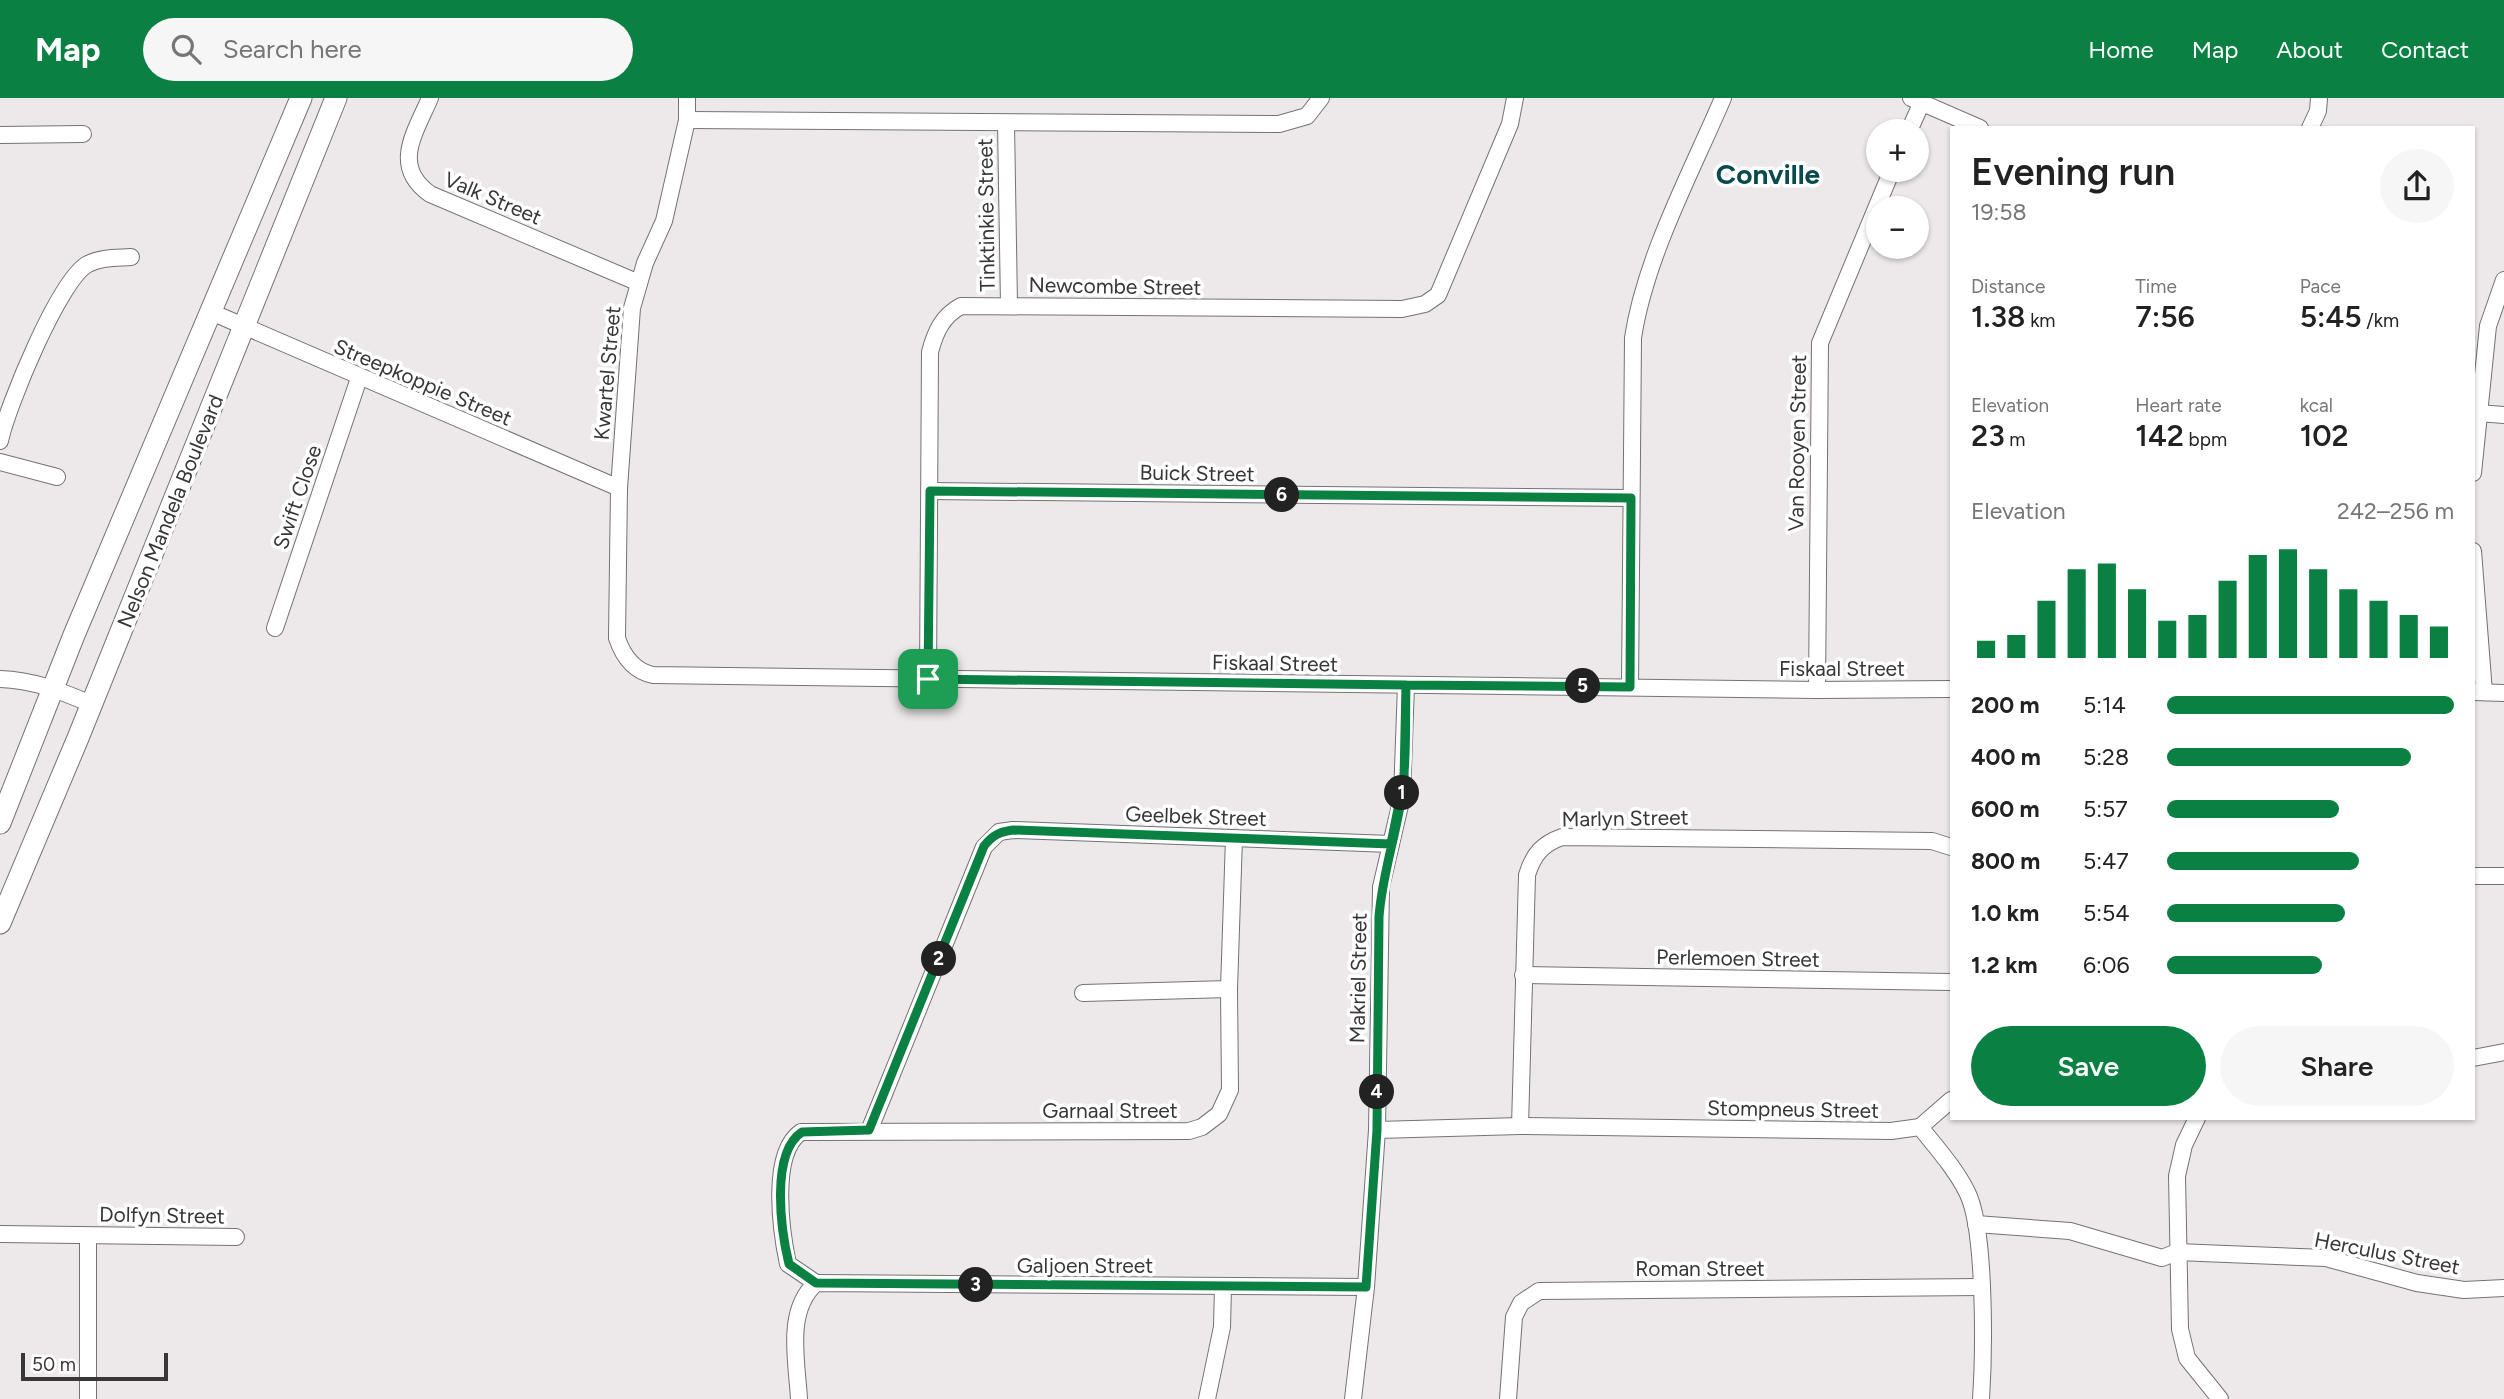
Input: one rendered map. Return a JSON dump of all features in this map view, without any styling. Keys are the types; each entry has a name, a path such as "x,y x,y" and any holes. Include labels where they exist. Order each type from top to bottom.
{"street":[{"name":"Nelson Mandela Boulevard","path":"0,822 53,688 301,98"},
{"name":"Nelson Mandela Boulevard","path":"0,923 336,98"},
{"name":"Valk Street","path":"430,98 408,154 410,174 418,186 430,194 639,283"},
{"name":"Kwartel Street","path":"617,638 619,488 632,308 645,263 664,221 687,120 687,98"},
{"path":"687,120 1279,124 1307,116 1321,98"},
{"name":"Newcombe Street","path":"928,679 930,352 934,337 947,316 961,306 1402,309 1425,304 1438,295 1510,124 1515,98"},
{"path":"1630,687 1633,338 1637,313 1654,261 1723,98"},
{"path":"2311,126 2318,111 2319,98"},
{"path":"1912,119 1917,100 1976,126"},
{"name":"Tinktinkie Street","path":"1006,123 1009,305"},
{"path":"0,135 83,134"},
{"name":"Van Rooyen Street","path":"1817,690 1820,342 1887,182"},
{"path":"0,441 9,411 53,309 68,282 89,263 131,257"},
{"path":"2475,449 2488,326 2504,280"},
{"name":"Streepkoppie Street","path":"211,312 619,488"},
{"name":"Swift Close","path":"275,628 359,378"},
{"path":"2478,413 2504,415"},
{"path":"0,462 57,477"},
{"name":"Buick Street","path":"930,491 1631,498"},
{"path":"2475,607 2478,692 2504,693"},
{"name":"Fiskaal Street","path":"617,638 630,662 638,670 653,675 1817,690 1950,689"},
{"path":"0,679 23,680 53,688 91,704"},
{"name":"Makriel Street","path":"1353,1399 1366,1287 1377,1130 1381,887 1404,779 1406,685"},
{"name":"Geelbek Street","path":"869,1130 984,846 999,832 1013,830 1391,844"},
{"name":"Marlyn Street","path":"1520,1126 1527,875 1538,851 1546,844 1562,837 1932,841 1950,847"},
{"name":"Garnaal Street","path":"816,1283 789,1264 780,1216 786,1153 790,1142 802,1132 1189,1131 1202,1127 1219,1114 1230,1090 1229,989 1234,838"},
{"path":"2475,876 2504,876"},
{"name":"Perlemoen Street","path":"1523,975 1950,982"},
{"path":"1083,993 1229,989"},
{"path":"2475,1058 2504,1052"},
{"path":"1950,1101 1920,1126 1951,1165 1968,1193 1976,1224 1981,1287 1981,1399"},
{"path":"2196,1120 2184,1145 2177,1176 2180,1329 2188,1358 2220,1399"},
{"name":"Stompneus Street","path":"1377,1130 1520,1126 1891,1131 1920,1126"},
{"name":"Herculus Street","path":"1976,1224 2070,1231 2162,1258 2177,1252 2326,1258 2417,1283 2464,1290 2504,1289"},
{"name":"Dolfyn Street","path":"0,1234 236,1237"},
{"name":"Dolfyn Street","path":"88,1236 88,1399"},
{"path":"799,1399 796,1326 803,1298 816,1283"},
{"name":"Galjoen Street","path":"816,1283 1366,1287"},
{"path":"1207,1399 1222,1327 1223,1287"},
{"name":"Roman Street","path":"1508,1399 1514,1317 1521,1303 1539,1292 1981,1287"}],"district":[{"name":"Conville","path":"1768,174"}],"route":[{"path":"928,679 930,491 1631,498 1630,687 1406,685 1404,779 1402,797 1381,887 1379,917 1377,1130 1366,1287 816,1283 789,1264 780,1216 788,1146 802,1132 869,1130 984,846 999,832 1013,830 1391,844 1404,779 1406,685 928,679"}]}
